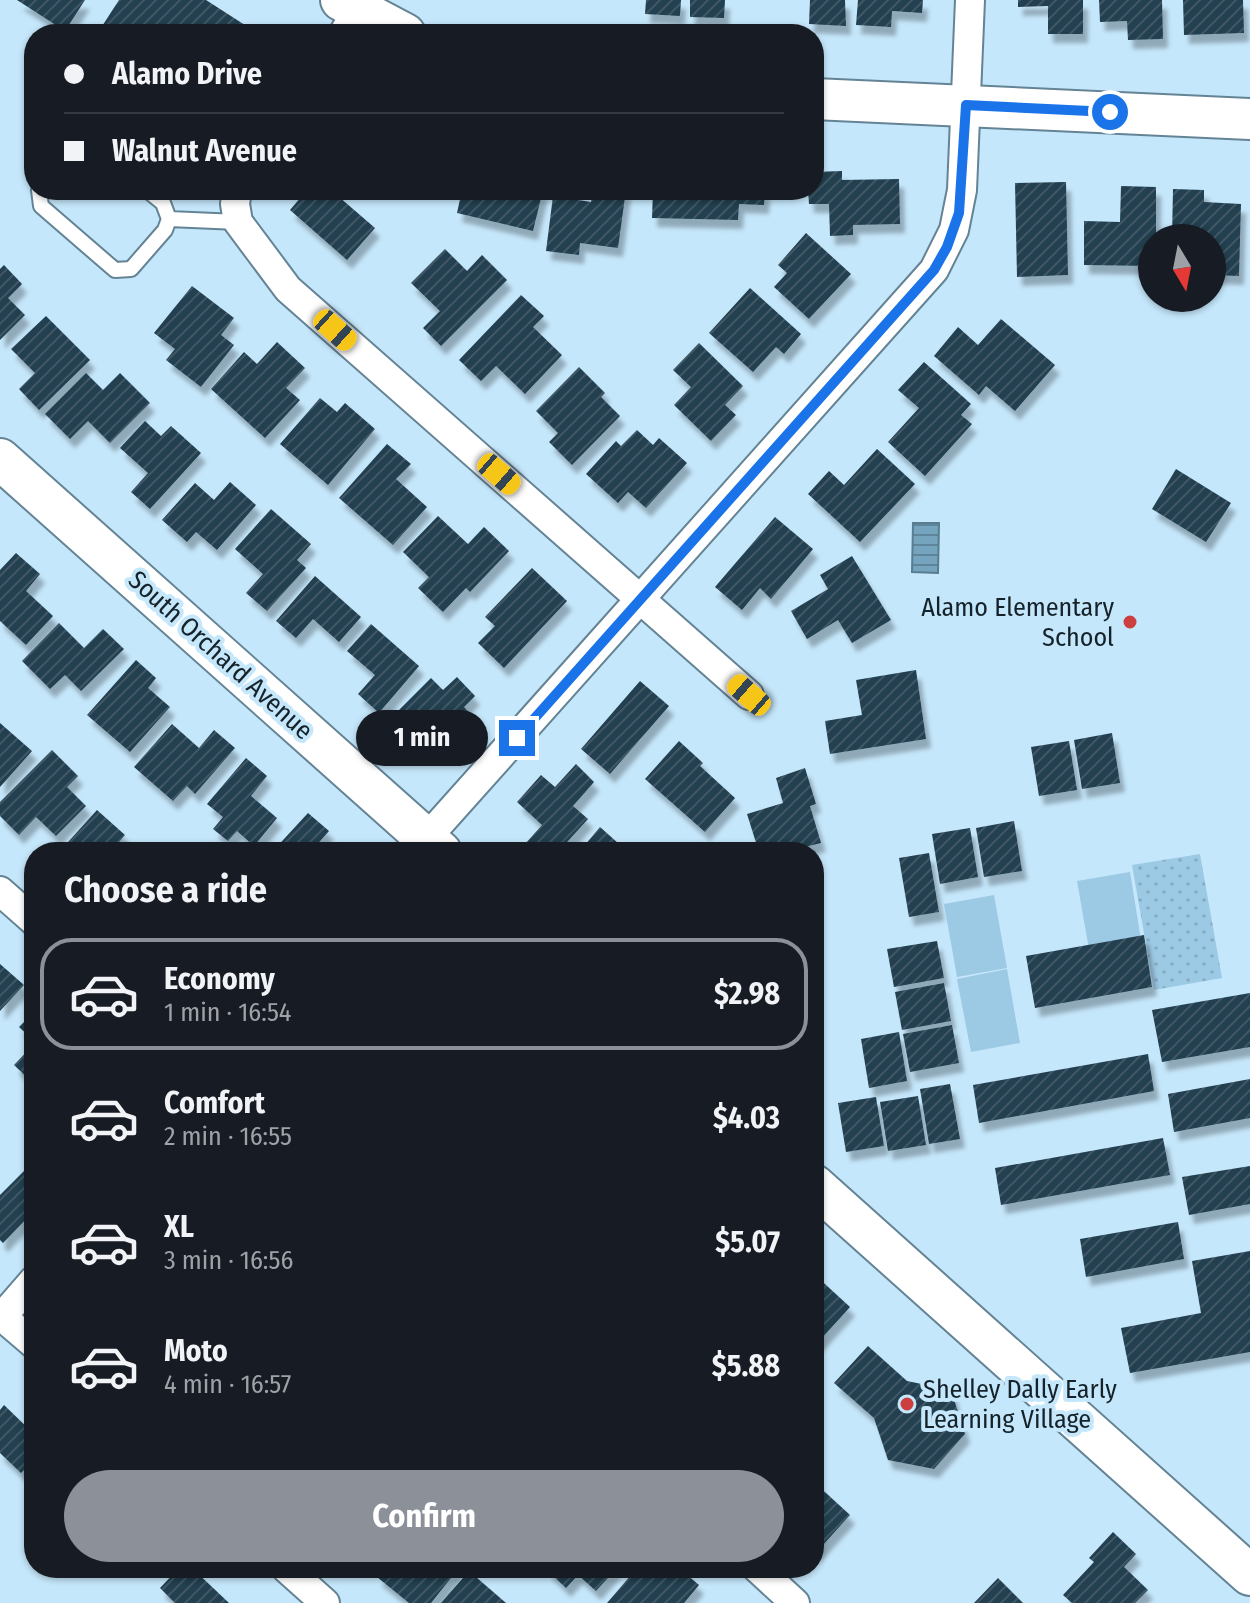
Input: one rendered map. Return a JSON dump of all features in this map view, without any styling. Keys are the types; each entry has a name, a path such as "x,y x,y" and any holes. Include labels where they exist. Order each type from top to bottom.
{"street":[{"path":"432,842 641,600 934,270 947,247 959,213 970,0"},
{"path":"352,11 382,24"},
{"path":"824,99 1250,119"},
{"path":"236,200 238,222 288,289 749,695"},
{"name":"South Orchard Avenue","path":"0,459 420,842"},
{"path":"0,891 24,912"},
{"path":"824,1194 1250,1575"},
{"path":"24,1291 1,1317 24,1336"},
{"path":"297,1578 325,1603"},
{"path":"768,1578 795,1603"}],"lane":[{"path":"40,200 41,206 115,270 131,269 165,230 169,219 159,200"},
{"path":"169,219 238,222"}],"shaded area":[{"path":"913,523 939,523 938,573 912,572"},
{"path":"1200,854 1222,978 1154,990 1132,865"},
{"path":"1130,872 1142,946 1090,955 1077,881"},
{"path":"994,895 1007,968 957,977 944,904"},
{"path":"1007,969 1020,1043 971,1052 957,979"}],"building":[{"path":"17,0 85,0 70,24 54,24"},
{"path":"119,0 206,0 243,24 103,24"},
{"path":"646,0 681,0 680,16 645,14"},
{"path":"690,0 725,0 724,18 690,17"},
{"path":"810,0 845,0 846,26 809,24"},
{"path":"858,0 923,0 922,13 892,11 891,27 856,25"},
{"path":"1018,0 1083,0 1083,34 1048,34 1048,6 1018,7"},
{"path":"1099,0 1162,0 1163,39 1128,40 1127,21 1100,22"},
{"path":"1183,0 1243,0 1244,33 1184,35"},
{"path":"842,171 842,180 899,179 900,224 853,225 853,235 830,236 829,204 809,204 809,200 824,200 824,172"},
{"path":"1066,182 1068,275 1017,277 1015,183"},
{"path":"1121,186 1156,187 1156,224 1138,224 1138,266 1084,265 1084,221 1120,222"},
{"path":"1173,189 1204,190 1204,202 1241,204 1239,276 1226,276 1226,224 1172,224"},
{"path":"298,200 343,200 375,228 347,260 290,210"},
{"path":"460,200 541,200 533,231 457,213"},
{"path":"552,200 625,200 618,248 580,243 579,255 546,251"},
{"path":"653,200 764,200 764,205 739,204 738,220 652,218"},
{"path":"806,233 851,274 809,319 774,287 787,273 778,265"},
{"path":"445,249 467,271 482,255 507,280 441,346 423,328 440,311 411,283"},
{"path":"4,265 22,284 8,298 25,315 0,340 0,269"},
{"path":"192,286 234,318 221,335 234,345 201,387 166,360 175,349 154,333"},
{"path":"750,288 801,334 784,354 776,347 753,372 709,333"},
{"path":"521,295 544,316 533,327 562,355 525,394 496,366 481,381 459,360"},
{"path":"46,316 90,360 39,410 19,389 35,373 11,349"},
{"path":"1001,319 1055,365 1015,411 986,386 979,395 934,356 958,327 978,345"},
{"path":"277,342 305,368 286,388 300,400 265,438 211,389 244,352 257,364"},
{"path":"699,343 743,386 725,405 736,415 711,441 674,405 691,387 673,370"},
{"path":"924,362 971,404 961,415 972,424 925,476 888,442 919,408 898,390"},
{"path":"579,367 605,393 601,397 620,416 572,465 549,442 558,433 536,411"},
{"path":"86,373 103,390 120,373 150,403 110,443 88,421 70,439 45,414"},
{"path":"320,398 337,412 345,403 375,429 328,485 280,444"},
{"path":"145,421 161,436 171,426 201,453 150,509 131,492 148,473 120,448"},
{"path":"637,430 653,445 659,438 687,463 646,508 628,492 618,503 586,474 616,441 621,446"},
{"path":"387,444 411,464 396,479 427,507 393,545 339,498"},
{"path":"877,449 915,484 860,542 808,494 829,471 844,485"},
{"path":"1176,469 1231,503 1206,542 1152,509"},
{"path":"230,482 256,505 217,550 196,532 187,542 162,520 195,483 214,500"},
{"path":"271,509 311,544 297,560 306,568 267,611 246,593 263,574 235,549"},
{"path":"438,516 468,544 484,527 509,551 470,592 466,588 443,612 418,588 429,577 403,552"},
{"path":"775,517 813,549 771,599 760,588 742,610 715,587"},
{"path":"16,553 40,574 26,591 53,616 26,645 0,621 0,570"},
{"path":"852,556 891,620 852,643 838,620 807,639 791,611 828,589 820,575"},
{"path":"532,568 567,601 504,668 478,643 495,626 485,617"},
{"path":"315,576 361,617 339,642 313,619 296,638 276,621"},
{"path":"59,623 84,648 103,629 124,649 81,691 65,675 50,689 22,661"},
{"path":"371,624 419,666 379,713 358,694 375,675 347,651"},
{"path":"136,660 156,678 148,688 170,707 130,752 87,715"},
{"path":"916,670 926,739 830,754 825,721 862,715 856,680"},
{"path":"457,677 475,696 464,707 477,720 452,745 428,721 409,740 389,720 431,678 443,690"},
{"path":"640,681 669,706 610,774 581,749"},
{"path":"0,723 32,751 0,787"},
{"path":"172,724 199,748 214,730 235,748 195,794 187,786 173,801 134,767"},
{"path":"1112,733 1120,783 1082,789 1074,740"},
{"path":"679,741 703,763 700,766 735,798 705,832 645,779"},
{"path":"1069,741 1077,790 1039,796 1031,747"},
{"path":"52,750 78,776 67,787 86,806 56,836 36,817 19,835 0,816 0,802"},
{"path":"246,758 267,776 251,796 277,818 257,842 249,842 237,831 228,841 213,829 223,817 207,804"},
{"path":"576,764 594,782 573,806 588,819 567,842 527,842 542,825 517,802 541,775 555,787"},
{"path":"805,768 816,804 810,806 821,842 756,842 747,814 783,803 776,778"},
{"path":"97,810 125,835 119,842 68,842"},
{"path":"308,813 329,831 319,842 281,842"},
{"path":"1014,821 1022,871 984,877 976,828"},
{"path":"600,827 617,842 587,842"},
{"path":"970,828 978,877 940,884 932,834"},
{"path":"929,853 939,912 909,917 899,858"},
{"path":"1144,935 1152,987 1035,1008 1026,956"},
{"path":"937,941 944,978 894,987 887,949"},
{"path":"0,964 24,985 0,1011"},
{"path":"944,983 951,1021 902,1030 895,992"},
{"path":"1250,993 1250,1047 1162,1062 1152,1010"},
{"path":"952,1025 959,1063 910,1072 903,1034"},
{"path":"899,1032 907,1081 869,1088 861,1039"},
{"path":"24,1054 24,1074 14,1065"},
{"path":"1148,1054 1154,1091 979,1123 973,1085"},
{"path":"1250,1079 1250,1118 1174,1132 1168,1094"},
{"path":"950,1084 960,1139 929,1144 920,1089"},
{"path":"918,1096 926,1145 888,1151 880,1102"},
{"path":"876,1097 884,1146 846,1152 838,1103"},
{"path":"1163,1138 1170,1175 1001,1205 995,1168"},
{"path":"1250,1166 1250,1204 1189,1215 1182,1177"},
{"path":"24,1171 24,1221 3,1243 0,1240 0,1195"},
{"path":"1178,1222 1184,1259 1086,1277 1080,1239"},
{"path":"1250,1251 1250,1352 1130,1373 1121,1328 1201,1313 1192,1261"},
{"path":"824,1283 850,1307 824,1336"},
{"name":"Shelley Dally Early Learning Village","path":"868,1346 907,1381 951,1390 965,1434 934,1469 888,1460 874,1418 834,1383"},
{"path":"4,1405 24,1424 24,1470 21,1473 0,1453 0,1410"},
{"path":"824,1491 850,1515 824,1544"},
{"path":"1113,1532 1136,1554 1124,1567 1148,1590 1135,1603 1072,1603 1063,1595 1094,1562 1089,1558"},
{"path":"170,1578 203,1578 229,1603 175,1603 160,1588"},
{"path":"378,1578 451,1578 431,1603 409,1603"},
{"path":"463,1578 477,1578 506,1603 441,1603"},
{"path":"555,1578 575,1578 566,1588"},
{"path":"581,1578 608,1578 596,1591"},
{"path":"628,1578 691,1578 699,1585 684,1603 607,1603"},
{"path":"998,1578 1023,1603 974,1603"}],"place":[{"name":"Alamo Elementary School","path":"1130,622"},
{"name":"Shelley Dally Early Learning Village","path":"907,1404"}],"route":[{"path":"517,738 934,270 947,247 959,213 966,105 1110,112"}]}
